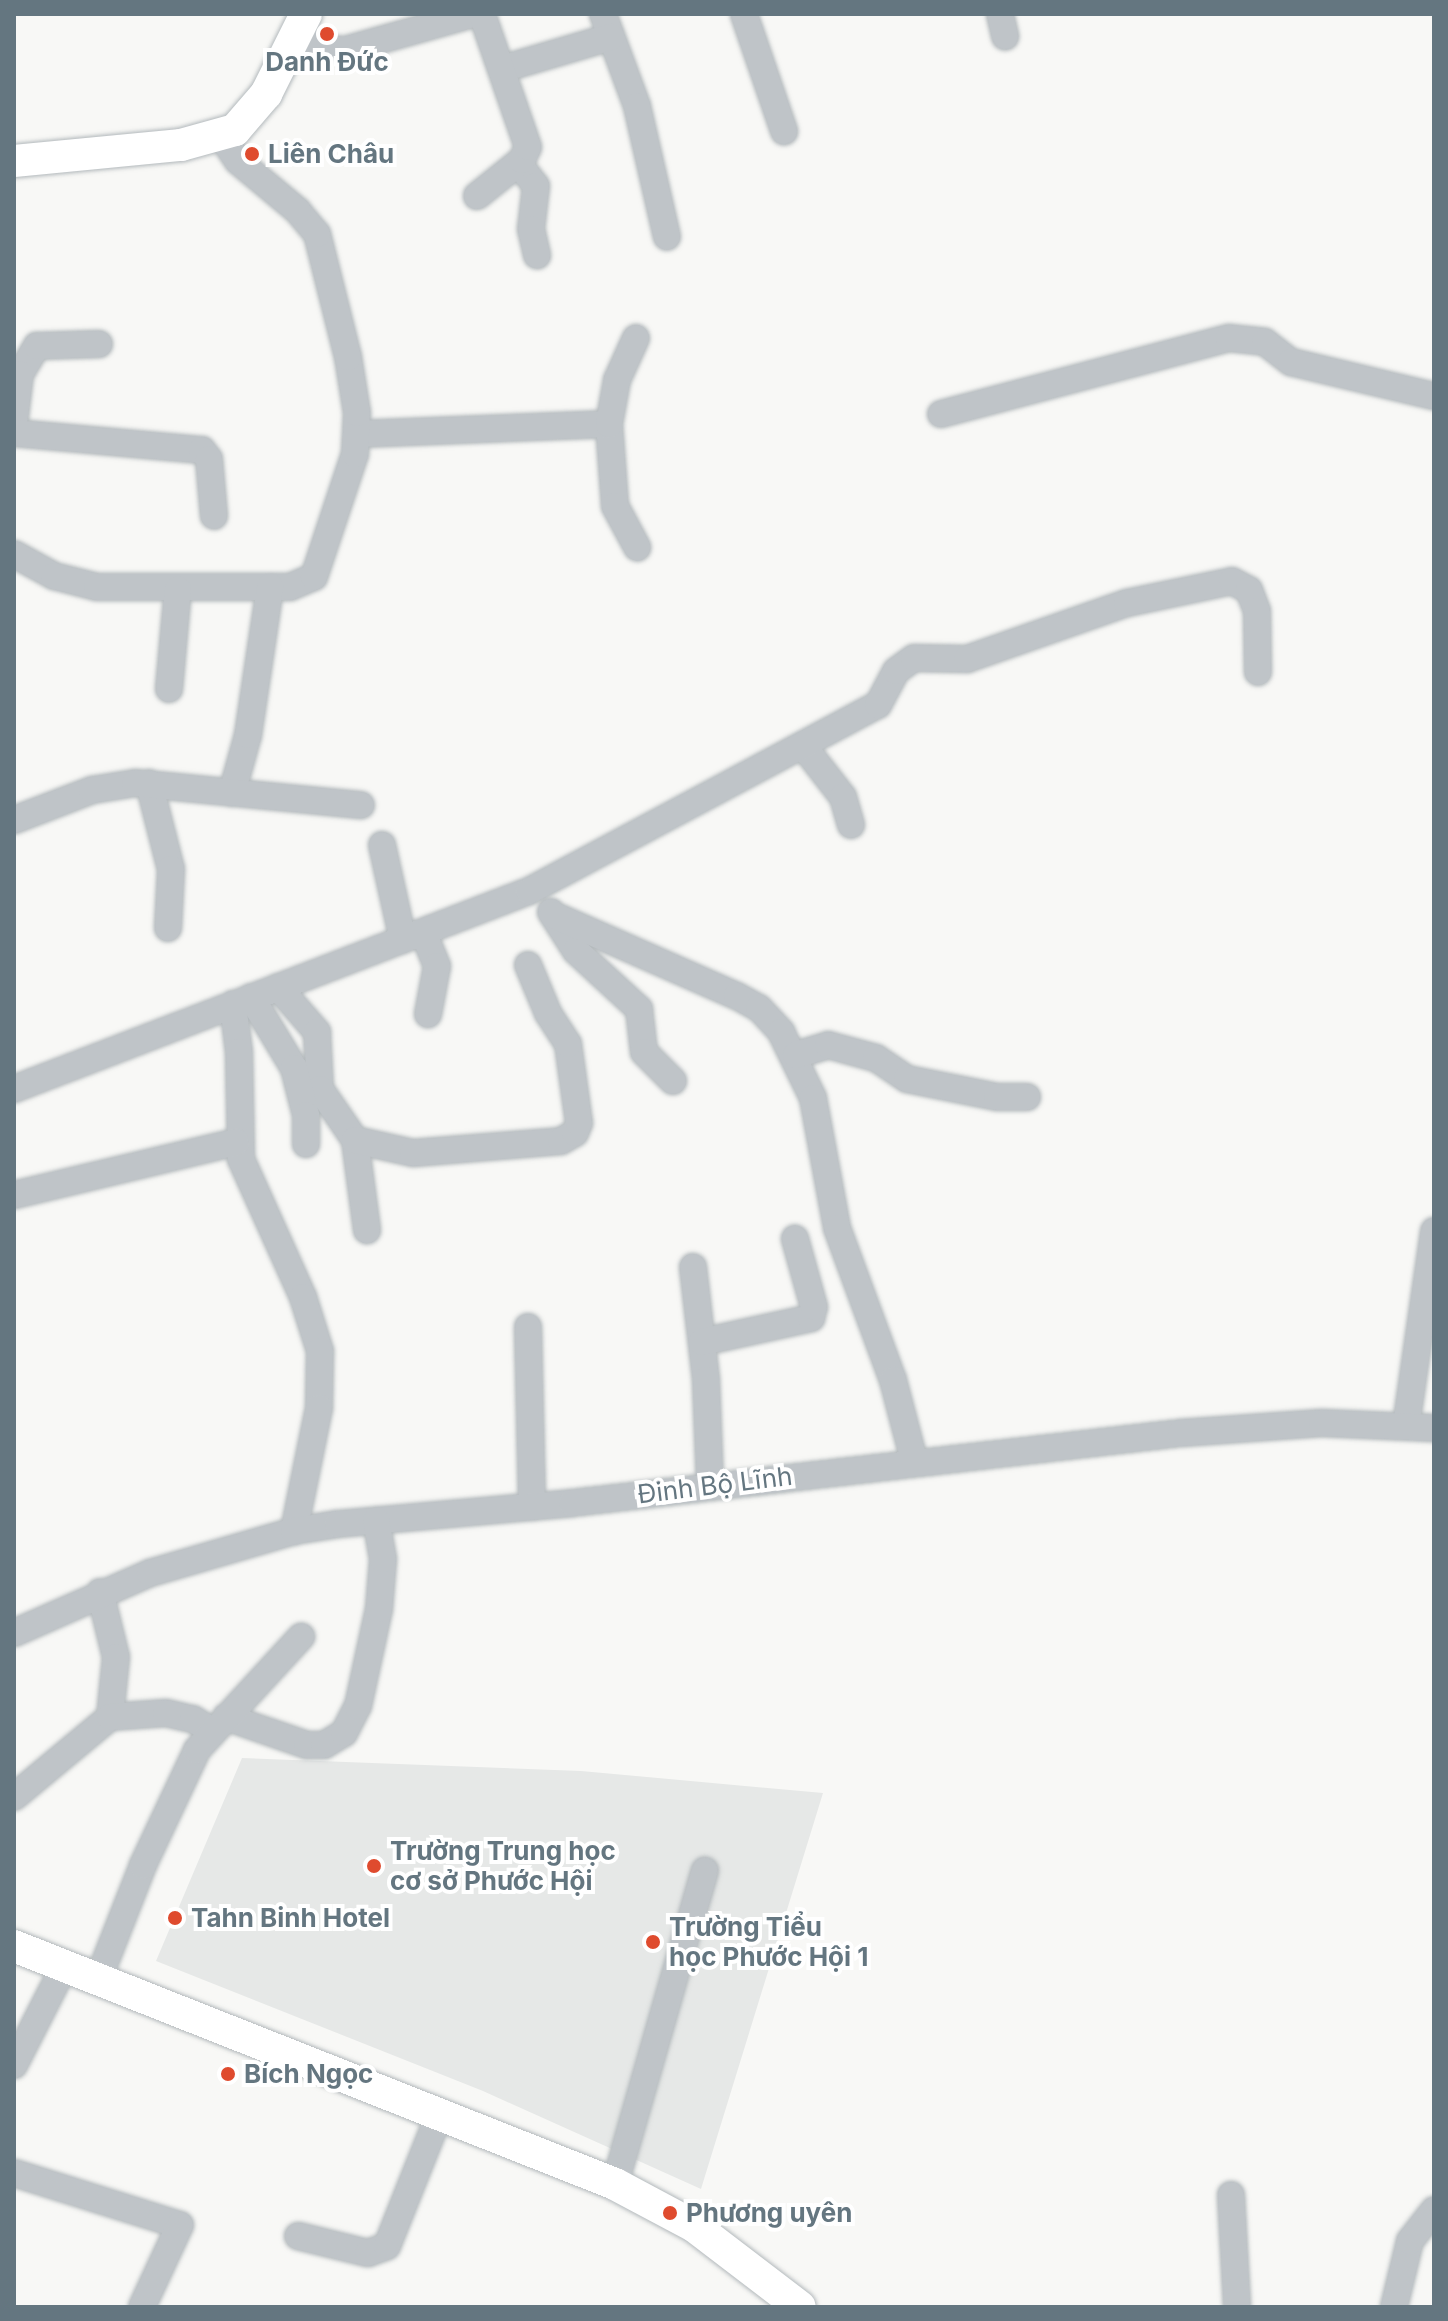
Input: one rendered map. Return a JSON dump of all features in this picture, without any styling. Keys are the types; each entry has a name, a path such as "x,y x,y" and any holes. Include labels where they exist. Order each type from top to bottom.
{"main road":[{"path":"14,161 153,149 221,136 256,111 302,26"},
{"path":"14,1946 615,2184 694,2226 800,2307"}],"street":[{"path":"302,26 321,48 345,50 473,14"},
{"path":"477,196 518,163 528,139 482,14"},
{"path":"744,14 784,131"},
{"path":"502,69 607,25 637,106 667,237"},
{"path":"14,554 78,584 178,589 270,587 299,586 314,577 350,475 358,434 348,357 317,234 298,211 238,161 221,136"},
{"path":"518,163 535,180 531,229 537,255"},
{"path":"636,338 617,380 609,424 615,506 637,547"},
{"path":"941,414 1229,338 1265,342 1291,362 1434,396"},
{"path":"14,424 17,374 37,346 99,344"},
{"path":"358,434 609,424"},
{"path":"14,433 202,450 209,459 214,516"},
{"path":"14,1089 529,891 878,705 896,671 914,658 967,659 1127,603 1218,581 1241,584 1254,600 1258,672"},
{"path":"232,793 248,735 270,587"},
{"path":"169,689 178,589"},
{"path":"804,747 843,797 851,825"},
{"path":"149,783 171,869 168,928"},
{"path":"14,820 92,790 149,783 361,805"},
{"path":"382,845 414,937 437,966 428,1014"},
{"path":"529,891 553,915 576,951 639,1009 644,1052 673,1081"},
{"path":"553,915 759,1008 796,1055 813,1098 837,1228 893,1380 914,1460"},
{"path":"355,1140 413,1153 561,1141 575,1133 579,1123 568,1044 548,1013 528,965"},
{"path":"278,987 314,1025 320,1089 355,1140 367,1230"},
{"path":"242,1001 236,1142 320,1351 319,1408 294,1531"},
{"path":"242,1001 294,1068 306,1115 306,1144"},
{"path":"796,1055 828,1045 876,1058 907,1079 997,1097 1027,1097"},
{"path":"14,1195 236,1142"},
{"path":"1406,1426 1434,1231"},
{"path":"702,1342 811,1318 814,1307 795,1239"},
{"path":"693,1267 702,1342 710,1485"},
{"path":"528,1327 532,1507"},
{"name":"Đinh Bộ Lĩnh","path":"14,1633 100,1592 294,1531 532,1507 914,1460 1278,1425 1434,1428"},
{"path":"14,1797 110,1717 166,1713 307,1745 324,1745 344,1733 358,1706 379,1609 383,1559 376,1521"},
{"path":"100,1592 116,1657 110,1717"},
{"path":"98,1980 166,1813 219,1724 301,1637"},
{"path":"615,2184 705,1871"},
{"path":"14,2065 64,1967"},
{"path":"298,2236 368,2253 387,2246 440,2113"},
{"path":"14,2173 180,2225 142,2307"},
{"path":"1231,2195 1237,2307"},
{"path":"1394,2307 1410,2241 1434,2210"}],"shaded area":[{"path":"242,1758 581,1771 823,1793 701,2189 483,2091 156,1961"}],"place":[{"name":"Danh Đức","path":"327,34"},
{"name":"Liên Châu","path":"252,154"},
{"name":"Trường Trung học cơ sở Phước Hội","path":"374,1866"},
{"name":"Tahn Binh Hotel","path":"175,1918"},
{"name":"Trường Tiểu học Phước Hội 1","path":"653,1942"},
{"name":"Bích Ngọc","path":"228,2074"},
{"name":"Phương uyên","path":"670,2213"}]}
